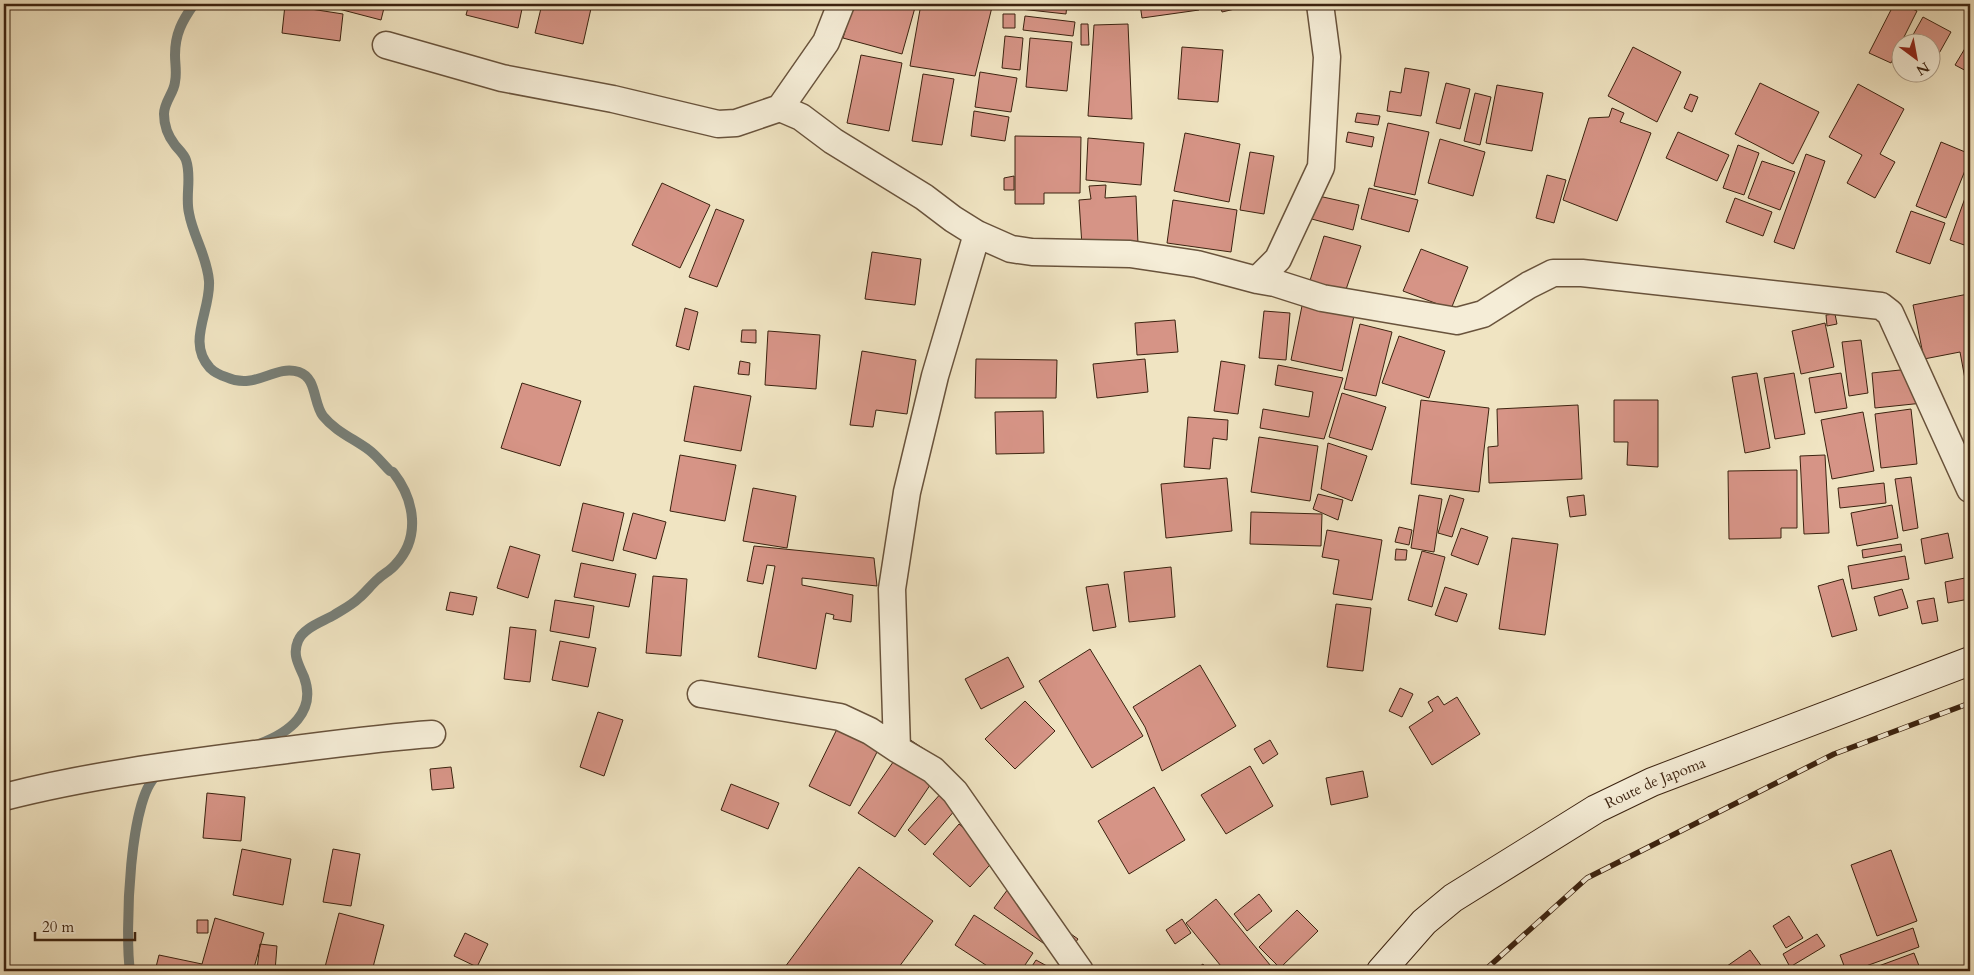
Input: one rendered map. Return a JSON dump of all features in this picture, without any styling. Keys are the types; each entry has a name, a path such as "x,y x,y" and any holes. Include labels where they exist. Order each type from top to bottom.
{"street":[{"path":"386,45 502,78 613,99 718,124 736,123 780,108 826,42 840,4"},
{"path":"1257,280 1278,259 1321,167 1327,57 1320,4"},
{"path":"780,108 801,117 833,141 924,197 977,234 1011,249 1032,252 1130,254 1197,264 1275,283 1322,298 1457,321 1483,314 1529,285 1553,273 1582,273 1881,306 1890,313 1970,489"},
{"path":"897,749 892,590 908,492 934,376 977,234"},
{"name":"Route de Japoma","path":"1381,971 1424,922 1453,898 1596,809 1652,782 1970,661"},
{"path":"700,694 840,716 870,731 934,770 955,792 1080,971"},
{"path":"4,797 53,785 151,768 384,737 432,734"}],"building":[{"path":"336,4 385,4 381,20 335,8"},
{"path":"469,4 523,4 518,28 466,15"},
{"path":"542,4 592,4 583,44 535,33"},
{"path":"853,4 916,4 902,54 843,38"},
{"path":"921,4 978,4 992,7 975,76 910,66"},
{"path":"1012,4 1067,4 1066,14 1011,8"},
{"path":"1079,4 1110,4 1079,8"},
{"path":"1140,4 1198,4 1199,10 1142,18"},
{"path":"1220,4 1256,4 1222,12"},
{"path":"1894,4 1902,4 1917,11 1906,32 1892,32 1891,63 1869,53"},
{"path":"285,5 343,14 340,41 282,33"},
{"path":"1003,14 1015,14 1015,28 1003,28"},
{"path":"1025,16 1075,22 1073,36 1023,30"},
{"path":"1923,17 1951,32 1942,48 1942,32 1915,32"},
{"path":"1081,24 1088,24 1089,45 1081,45"},
{"path":"1128,24 1132,119 1088,116 1094,25"},
{"path":"1005,36 1023,38 1020,70 1002,68"},
{"path":"1030,38 1072,42 1067,91 1026,87"},
{"path":"1970,40 1970,73 1955,65"},
{"path":"1182,47 1223,50 1218,102 1178,99"},
{"path":"1633,47 1681,72 1657,122 1608,96"},
{"path":"861,55 902,63 889,131 847,123"},
{"path":"1405,68 1429,72 1421,116 1387,111 1390,91 1401,93"},
{"path":"980,72 1017,78 1011,112 975,107"},
{"path":"923,74 954,79 942,145 912,141"},
{"path":"1446,83 1470,89 1460,129 1436,123"},
{"path":"1760,83 1819,112 1793,164 1735,134"},
{"path":"1858,84 1904,109 1880,154 1895,162 1875,198 1847,183 1862,155 1829,137"},
{"path":"1497,85 1543,93 1532,151 1486,143"},
{"path":"1475,93 1491,97 1480,145 1464,141"},
{"path":"1690,94 1698,97 1692,112 1684,108"},
{"path":"1612,108 1624,113 1620,122 1651,133 1617,221 1563,200 1589,118 1609,117"},
{"path":"974,111 1009,117 1005,141 971,136"},
{"path":"1357,113 1380,116 1378,125 1355,122"},
{"path":"1388,123 1429,132 1415,195 1374,186"},
{"path":"1348,132 1374,137 1372,147 1346,142"},
{"path":"1678,132 1729,155 1717,181 1666,158"},
{"path":"1185,133 1240,144 1229,202 1174,191"},
{"path":"1015,136 1081,137 1080,193 1044,193 1044,204 1015,204"},
{"path":"1088,138 1144,143 1141,185 1086,180"},
{"path":"1440,139 1485,152 1473,196 1428,183"},
{"path":"1941,142 1970,154 1946,218 1916,206"},
{"path":"1738,145 1759,153 1744,195 1723,188"},
{"path":"1250,152 1274,156 1264,214 1240,210"},
{"path":"1806,154 1825,161 1794,249 1774,242"},
{"path":"1762,161 1795,172 1780,210 1748,198"},
{"path":"1547,175 1566,180 1554,223 1536,218"},
{"path":"1014,176 1014,190 1004,190 1004,178"},
{"path":"662,183 710,205 680,268 632,245"},
{"path":"1970,184 1970,247 1950,240"},
{"path":"1106,185 1105,198 1136,196 1138,244 1082,246 1079,200 1091,199 1089,186"},
{"path":"1369,188 1418,200 1409,232 1361,219"},
{"path":"1314,195 1359,205 1353,230 1308,218"},
{"path":"1735,198 1772,212 1763,236 1726,222"},
{"path":"1173,200 1237,210 1231,252 1167,243"},
{"path":"716,209 744,220 717,287 689,277"},
{"path":"1911,211 1945,223 1930,264 1896,252"},
{"path":"1324,236 1361,246 1342,301 1307,290"},
{"path":"1421,249 1468,267 1451,309 1403,291"},
{"path":"872,252 921,259 915,305 865,299"},
{"path":"1968,294 1970,304 1970,378 1965,379 1960,352 1924,359 1913,305"},
{"path":"1303,301 1355,311 1342,371 1291,360"},
{"path":"685,308 698,312 689,350 676,346"},
{"path":"1264,311 1290,313 1286,360 1259,358"},
{"path":"1835,314 1837,324 1827,326 1826,315"},
{"path":"1175,320 1178,352 1137,355 1135,323"},
{"path":"1825,323 1834,367 1801,374 1792,331"},
{"path":"1360,324 1392,332 1376,396 1344,389"},
{"path":"742,330 756,330 756,343 741,342"},
{"path":"768,331 820,335 816,389 765,385"},
{"path":"1399,336 1445,351 1429,398 1382,383"},
{"path":"1861,340 1868,393 1849,396 1842,342"},
{"path":"862,351 916,360 907,414 876,410 873,427 850,425"},
{"path":"976,359 1057,360 1056,398 975,398"},
{"path":"1145,359 1148,392 1097,398 1093,364"},
{"path":"740,361 750,363 749,375 738,374"},
{"path":"1221,361 1245,365 1238,414 1214,411"},
{"path":"1278,365 1343,378 1324,439 1260,428 1263,409 1309,417 1313,392 1275,385"},
{"path":"1919,368 1923,403 1875,408 1872,373"},
{"path":"1757,373 1770,448 1745,453 1732,377"},
{"path":"1794,373 1805,434 1775,439 1764,378"},
{"path":"1841,373 1847,408 1815,413 1809,378"},
{"path":"522,383 581,401 560,466 501,448"},
{"path":"694,386 751,396 741,451 684,441"},
{"path":"1342,393 1386,407 1372,450 1329,437"},
{"path":"1421,400 1489,408 1479,492 1411,484"},
{"path":"1614,400 1658,400 1658,467 1627,465 1628,442 1614,442"},
{"path":"1578,405 1582,479 1489,483 1488,447 1498,446 1497,409"},
{"path":"1911,409 1917,464 1881,468 1875,414"},
{"path":"1043,411 1044,453 996,454 995,412"},
{"path":"1863,412 1874,471 1832,479 1821,420"},
{"path":"1188,417 1228,420 1227,440 1213,438 1210,469 1184,467"},
{"path":"1259,437 1318,446 1310,501 1251,492"},
{"path":"1328,443 1367,456 1352,501 1321,489"},
{"path":"680,455 736,465 725,521 670,511"},
{"path":"1825,455 1829,533 1804,534 1800,456"},
{"path":"1797,470 1797,528 1781,528 1781,538 1729,539 1728,471"},
{"path":"1911,477 1918,528 1903,531 1895,479"},
{"path":"1227,478 1232,531 1166,538 1161,484"},
{"path":"1884,483 1886,503 1840,508 1838,488"},
{"path":"753,488 796,496 787,548 743,541"},
{"path":"1318,494 1343,500 1338,520 1313,509"},
{"path":"1419,495 1442,499 1434,552 1411,548"},
{"path":"1450,495 1464,499 1452,537 1438,533"},
{"path":"1584,495 1586,515 1570,517 1567,497"},
{"path":"583,503 624,513 613,561 572,551"},
{"path":"1892,505 1898,538 1857,546 1851,513"},
{"path":"1251,512 1322,514 1321,546 1250,544"},
{"path":"633,513 666,522 656,559 623,550"},
{"path":"1399,527 1412,530 1409,545 1395,542"},
{"path":"1461,528 1488,537 1478,565 1451,555"},
{"path":"1327,530 1382,540 1372,600 1333,594 1339,560 1322,557"},
{"path":"1948,533 1953,558 1925,564 1921,539"},
{"path":"1512,538 1558,544 1545,635 1499,629"},
{"path":"1901,544 1902,551 1863,558 1862,550"},
{"path":"510,546 540,555 528,598 497,588"},
{"path":"754,546 874,558 877,586 802,578 802,585 853,595 851,622 833,619 834,615 826,613 816,669 758,657 775,566 767,565 763,584 747,581"},
{"path":"1396,549 1407,550 1406,560 1395,560"},
{"path":"1422,551 1445,557 1432,607 1408,600"},
{"path":"1905,556 1909,579 1852,589 1848,566"},
{"path":"581,563 636,574 629,607 574,597"},
{"path":"1171,567 1175,617 1129,622 1124,572"},
{"path":"653,576 687,579 681,656 646,653"},
{"path":"1965,578 1969,599 1948,603 1945,582"},
{"path":"1843,579 1857,630 1832,637 1818,586"},
{"path":"1108,584 1116,627 1093,631 1086,587"},
{"path":"1445,587 1467,594 1457,622 1435,615"},
{"path":"1902,589 1908,608 1879,616 1874,597"},
{"path":"450,592 477,597 473,615 446,610"},
{"path":"1934,598 1938,621 1922,624 1917,601"},
{"path":"555,600 594,606 589,638 550,631"},
{"path":"1336,604 1371,608 1363,671 1327,667"},
{"path":"510,627 536,630 530,682 504,679"},
{"path":"560,641 596,648 588,687 552,680"},
{"path":"1090,649 1143,736 1092,768 1039,681"},
{"path":"1008,657 1024,687 981,709 965,679"},
{"path":"1200,665 1236,726 1162,771 1145,727 1133,707"},
{"path":"1400,688 1413,694 1402,717 1389,711"},
{"path":"1438,696 1444,705 1457,697 1480,734 1432,765 1409,727 1433,711 1428,702"},
{"path":"1025,701 1055,731 1015,769 985,739"},
{"path":"598,712 623,720 604,776 580,767"},
{"path":"837,729 878,750 850,806 809,786"},
{"path":"909,739 945,763 895,837 858,813"},
{"path":"1270,740 1278,754 1263,764 1254,749"},
{"path":"1250,766 1273,806 1226,834 1201,795"},
{"path":"451,767 454,788 432,790 430,769"},
{"path":"1363,771 1368,797 1331,805 1326,778"},
{"path":"952,781 968,795 925,845 908,830"},
{"path":"731,784 779,803 768,829 721,810"},
{"path":"1154,787 1185,840 1129,874 1098,821"},
{"path":"207,793 245,797 241,841 203,838"},
{"path":"959,824 997,857 970,887 933,854"},
{"path":"242,849 291,859 283,905 233,895"},
{"path":"333,849 360,854 351,906 323,902"},
{"path":"1891,850 1917,921 1877,936 1851,865"},
{"path":"859,867 933,921 896,971 782,971"},
{"path":"1008,889 1078,939 1064,958 994,908"},
{"path":"1259,894 1272,911 1247,931 1234,914"},
{"path":"1216,899 1275,971 1225,971 1186,923"},
{"path":"1297,910 1318,931 1280,968 1259,947"},
{"path":"339,913 384,925 372,971 341,971 325,967"},
{"path":"974,915 1033,953 1021,971 995,971 955,945"},
{"path":"1789,916 1803,938 1786,948 1773,926"},
{"path":"215,918 264,933 253,971 155,971 159,955 202,964"},
{"path":"1182,919 1191,933 1175,944 1166,930"},
{"path":"197,920 208,920 208,933 197,933"},
{"path":"1913,928 1919,947 1852,971 1846,971 1840,955"},
{"path":"465,933 488,944 477,967 454,956"},
{"path":"1817,934 1825,946 1790,967 1783,954"},
{"path":"260,944 277,946 275,971 257,969"},
{"path":"1750,950 1765,971 1720,971"},
{"path":"1914,953 1921,971 1865,971"},
{"path":"1036,960 1056,971 1029,971"},
{"path":"1203,964 1208,971 1193,971"}],"waterway":[{"path":"194,4 178,34 175,47 175,82 164,114 168,134 183,154 188,166 189,213 208,272 209,292 200,337 200,348 203,358 213,371 237,380 247,381 290,370 305,375 312,385 323,416 339,430 369,450 393,472 406,495 412,519 409,543 393,567 353,603 313,626 300,636 296,651 297,660 307,689 307,701 298,720 281,734 259,744"},
{"path":"130,971 129,897 135,832 142,804 150,784 161,773"}],"railway":[{"path":"1484,971 1587,878 1834,754 1970,703"}]}
